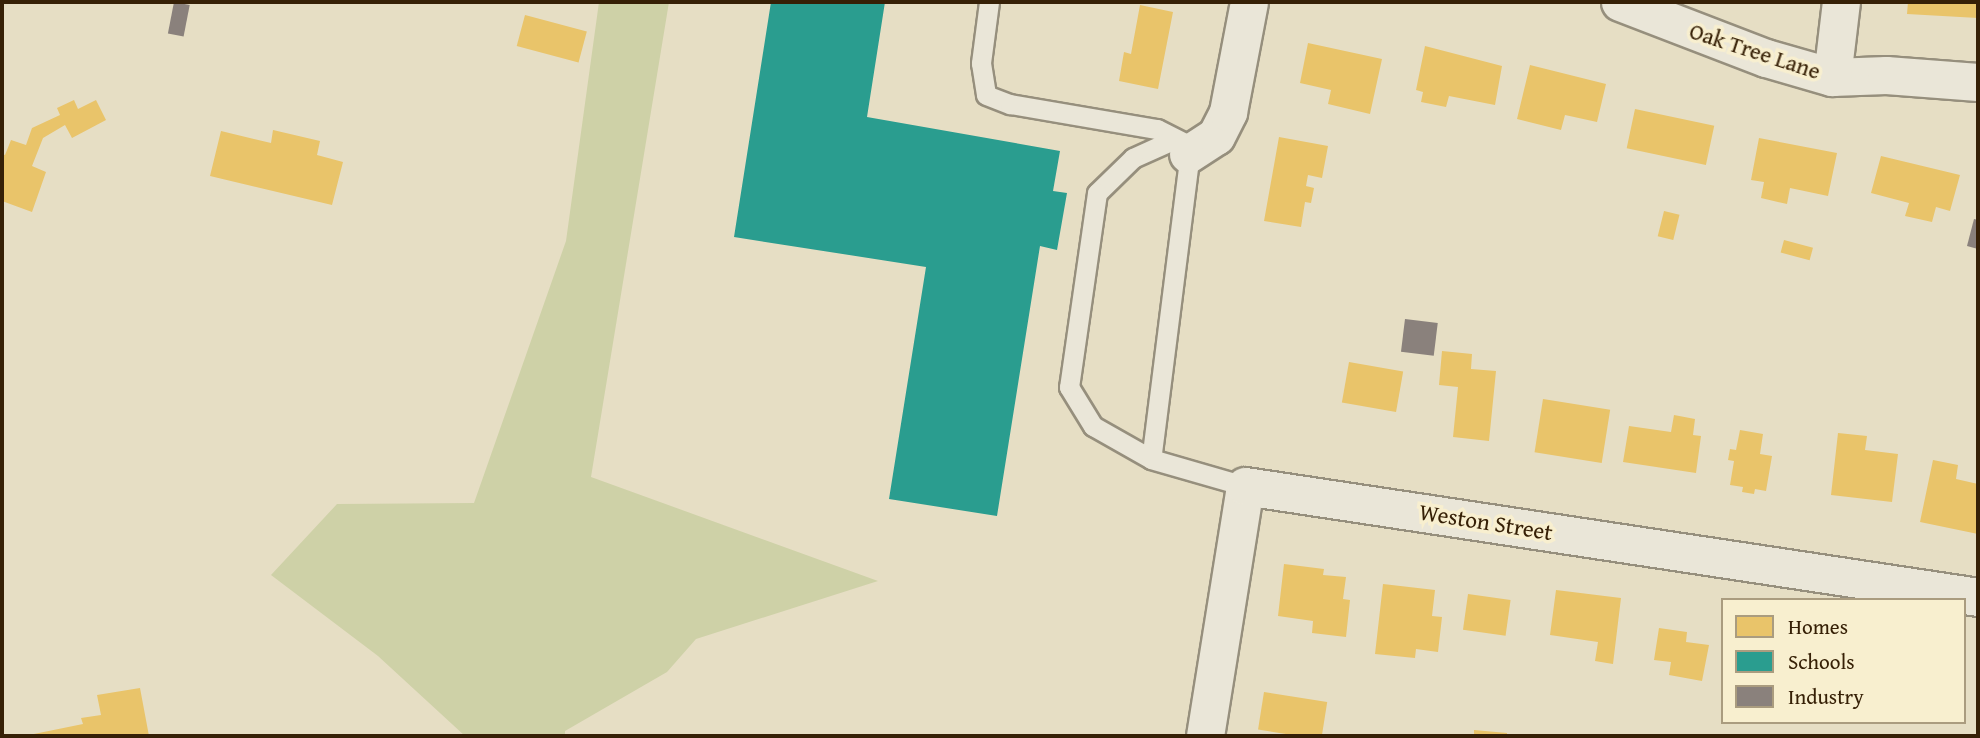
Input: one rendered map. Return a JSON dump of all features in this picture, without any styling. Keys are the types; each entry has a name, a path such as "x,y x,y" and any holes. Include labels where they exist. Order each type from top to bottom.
{"street":[{"path":"1182,146 1216,136 1228,112 1250,2"},
{"name":"Oak Tree Lane","path":"1620,2 1755,54 1832,77 1886,75 1978,82"},
{"path":"1832,77 1841,2"},
{"path":"1205,736 1245,486"},
{"name":"Weston Street","path":"1245,486 1978,597"}],"lane":[{"path":"989,2 981,63 986,95 1010,104 1157,130 1182,146"},
{"path":"1151,459 1182,146"},
{"path":"1182,146 1133,158 1097,193 1069,387 1093,426 1151,459 1245,486"}],"green space":[{"path":"599,2 669,2 591,477 878,581 696,639 667,672 565,731 565,736 465,736 378,656 271,575 337,504 474,503 566,241"}],"building: Homes":[{"path":"1908,2 1978,2 1978,18 1907,14"},
{"path":"1140,5 1173,12 1158,89 1119,81 1124,52 1131,54"},
{"path":"525,15 587,32 579,62 517,46"},
{"path":"1308,43 1382,59 1370,114 1328,104 1331,90 1300,83"},
{"path":"1425,46 1502,66 1495,105 1449,96 1446,107 1421,102 1423,92 1416,90"},
{"path":"1530,65 1606,84 1597,122 1565,115 1561,130 1517,119"},
{"path":"74,100 78,109 96,100 106,120 72,138 65,125 43,138 32,166 46,172 32,212 2,201 2,154 5,155 11,140 26,145 32,128 60,115 57,108"},
{"path":"1635,109 1714,126 1706,165 1627,148"},
{"path":"273,130 320,141 317,155 343,162 332,205 210,176 221,131 271,143"},
{"path":"1279,137 1328,146 1322,178 1308,175 1306,186 1314,188 1311,203 1305,202 1301,227 1264,221"},
{"path":"1759,138 1837,153 1828,196 1790,188 1787,204 1761,198 1764,182 1751,180"},
{"path":"1881,156 1960,175 1950,211 1936,207 1932,222 1905,216 1909,203 1871,193"},
{"path":"1664,211 1680,215 1673,240 1658,236"},
{"path":"1784,240 1813,248 1810,260 1781,253"},
{"path":"1442,351 1472,354 1471,369 1496,371 1489,441 1453,437 1458,387 1439,385"},
{"path":"1349,362 1403,372 1396,412 1342,402"},
{"path":"1543,399 1610,410 1602,463 1535,452"},
{"path":"1674,415 1695,419 1693,435 1701,436 1696,473 1623,462 1629,426 1671,432"},
{"path":"1740,430 1763,434 1760,454 1772,456 1766,491 1755,489 1754,494 1742,492 1743,487 1730,485 1734,461 1728,460 1730,449 1736,450"},
{"path":"1838,433 1867,436 1865,450 1898,454 1892,502 1831,495"},
{"path":"1933,460 1958,465 1956,479 1978,484 1978,534 1920,522"},
{"path":"1284,564 1324,569 1323,575 1346,577 1343,599 1350,600 1346,637 1312,633 1313,621 1278,616"},
{"path":"1383,584 1435,590 1432,616 1442,617 1438,652 1416,649 1415,658 1375,654"},
{"path":"1556,590 1621,598 1613,664 1595,661 1598,642 1550,635"},
{"path":"1468,594 1511,600 1506,636 1463,630"},
{"path":"1659,628 1687,632 1686,642 1709,645 1702,681 1669,675 1671,662 1654,660"},
{"path":"140,688 149,736 24,736 83,724 81,718 101,715 97,695"},
{"path":"1264,692 1327,702 1322,736 1299,736 1258,730"},
{"path":"1474,730 1507,733 1507,736 1474,736"}],"building: Schools":[{"path":"771,2 885,2 867,117 1060,151 1053,191 1067,193 1057,250 1040,246 997,516 889,499 926,267 734,237"}],"building: Industry":[{"path":"174,2 190,5 184,36 168,33"},
{"path":"1974,219 1978,220 1978,249 1967,246"},
{"path":"1405,319 1438,323 1434,356 1401,352"}]}
